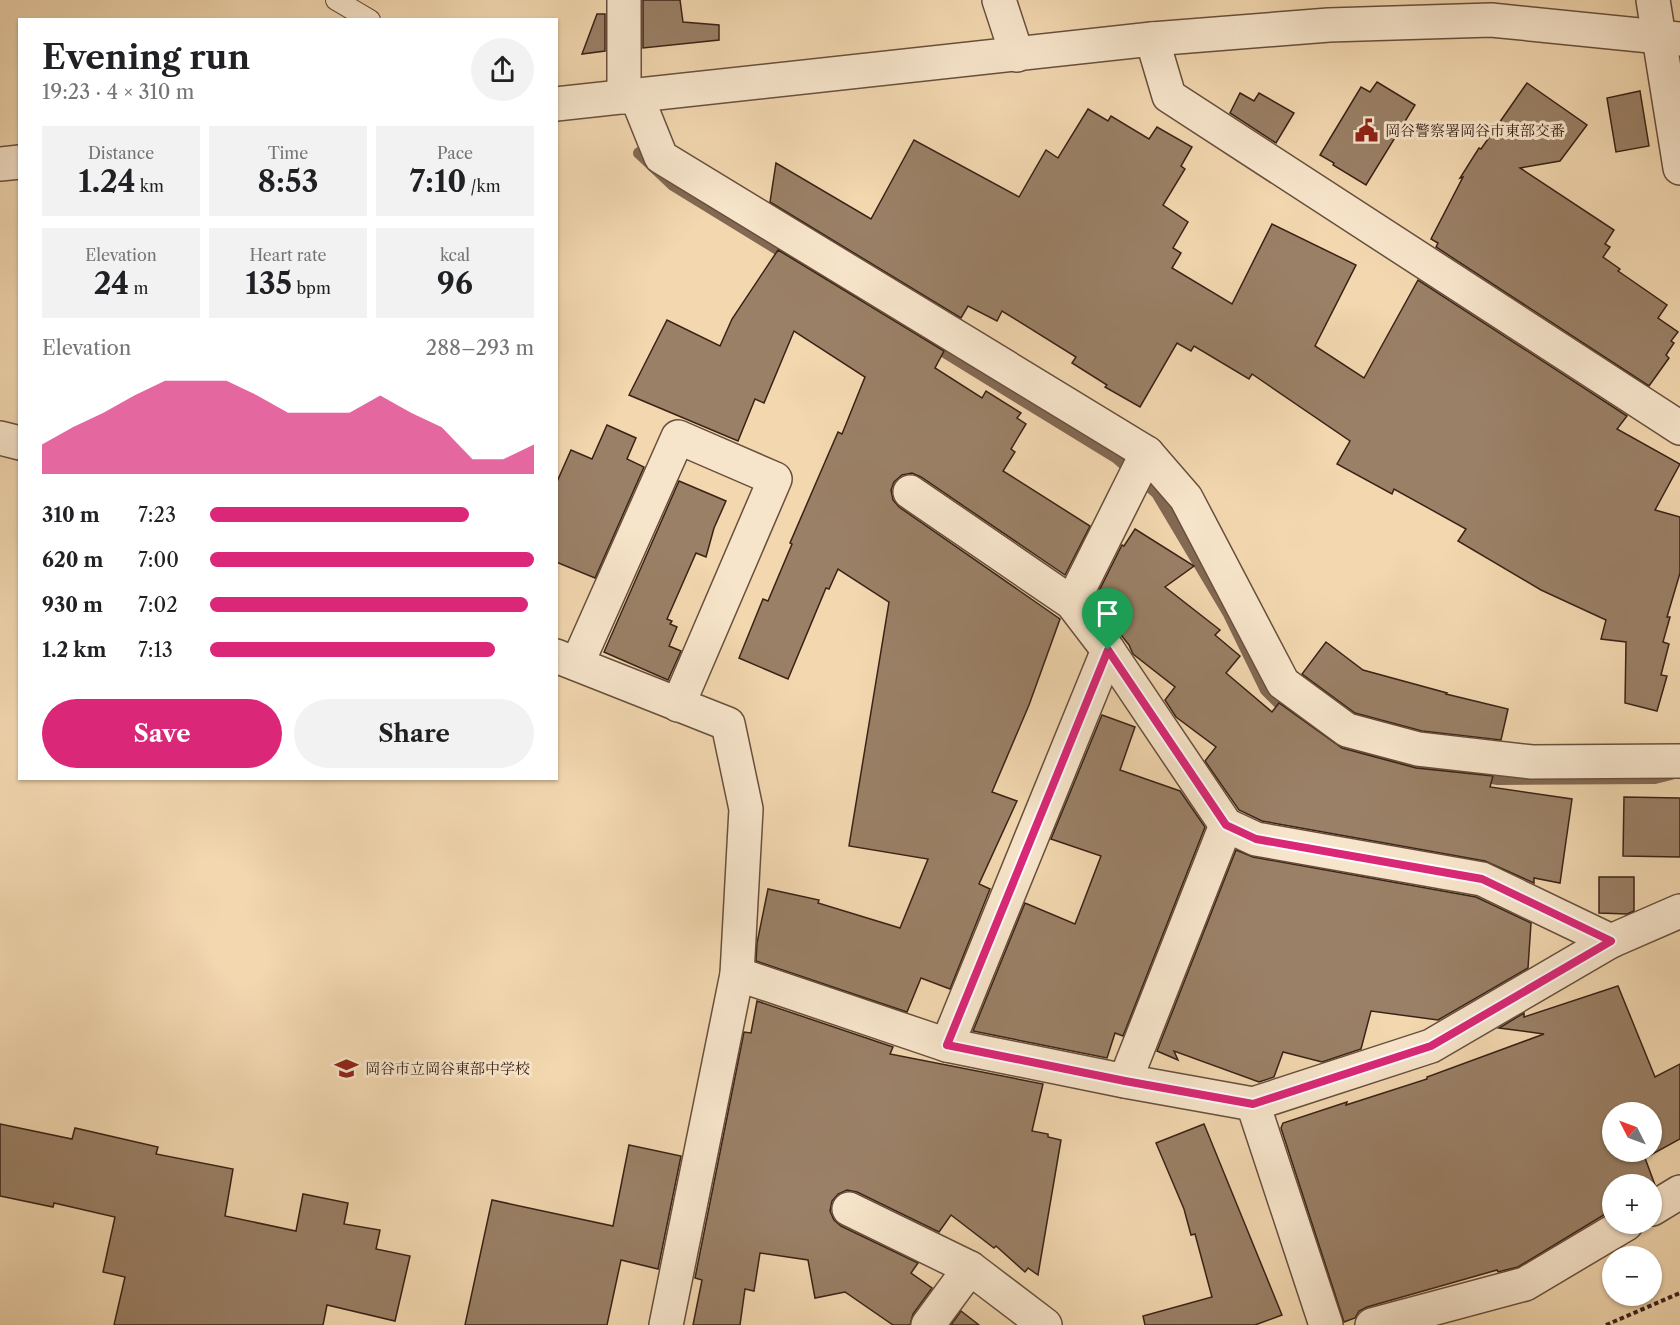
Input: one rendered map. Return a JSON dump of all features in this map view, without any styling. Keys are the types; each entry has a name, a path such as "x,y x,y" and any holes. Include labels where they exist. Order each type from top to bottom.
{"street":[{"path":"624,0 630,96 661,157 1147,453 1186,498 1283,683 1347,730 1418,749 1532,762 1680,761"},
{"path":"999,0 1017,55"},
{"path":"1653,0 1670,37 1680,168"},
{"path":"558,104 1152,39 1329,25 1491,20 1670,37"},
{"path":"1152,39 1169,96 1680,428"},
{"path":"0,164 18,162"},
{"path":"666,1325 737,974 746,809 728,724 678,705 567,660 678,437 775,479 678,705"},
{"path":"0,438 18,442"},
{"path":"1072,603 1147,453"},
{"path":"910,492 1072,603 1108,650 1226,825 1256,839 1482,879 1611,941"},
{"path":"947,1045 1108,650"},
{"path":"1125,1081 1226,825"},
{"path":"737,974 947,1045 1253,1104 1431,1046 1611,941 1680,911"},
{"path":"1253,1104 1326,1325"},
{"path":"1662,1203 1680,1192"},
{"path":"849,1209 970,1268 1045,1325"},
{"path":"1372,1325 1525,1284 1609,1234"},
{"path":"928,1325 970,1268"}],"lane":[{"path":"336,0 367,18"}],"path":[{"path":"1606,1325 1680,1293"}],"building":[{"path":"643,0 680,0 683,22 719,25 719,40 643,48"},
{"path":"597,14 605,14 605,51 582,54"},
{"name":"岡谷警察署岡谷市東部交番","path":"1377,82 1415,105 1366,185 1320,155 1361,87 1370,92"},
{"path":"1527,83 1587,125 1560,161 1520,168 1614,230 1605,244 1610,247 1603,257 1620,269 1618,271 1667,305 1658,318 1678,332 1671,341 1674,343 1666,355 1669,358 1649,386 1436,247 1438,243 1431,239 1463,177 1460,178"},
{"path":"1640,91 1649,146 1616,152 1607,98"},
{"path":"1240,93 1254,101 1259,93 1294,113 1276,143 1230,113"},
{"path":"1088,109 1108,121 1111,116 1149,139 1157,127 1192,147 1181,166 1185,169 1163,205 1188,222 1173,248 1181,253 1172,268 1232,304 1272,224 1356,265 1315,346 1364,378 1418,280 1627,416 1617,429 1680,464 1655,510 1680,517 1680,573 1667,617 1670,617 1663,642 1669,644 1661,675 1667,676 1657,711 1625,703 1626,642 1601,639 1606,620 1541,590 1458,541 1466,529 1394,489 1392,494 1337,464 1350,441 1252,374 1249,379 1194,346 1191,351 1177,343 1140,407 1105,387 1107,385 1072,363 1076,357 1002,311 997,321 968,306 961,318 770,202 776,163 871,219 914,140 1019,197 1046,150 1058,158"},
{"path":"778,250 944,351 935,368 982,398 986,391 1021,413 1017,418 1026,424 1011,449 1015,452 1003,471 1090,526 1065,575 921,477 912,473 902,475 894,482 891,490 893,500 899,507 1060,619 1029,705 992,792 1017,801 979,884 990,889 950,989 921,978 907,1012 756,961 757,943 768,889 819,900 818,903 900,928 928,859 849,846 889,602 838,569 829,589 826,588 788,679 739,658 763,599 768,601 825,462 838,432 842,434 865,377 794,331 764,403 755,399 738,441 629,395 667,320 720,346 732,319"},
{"path":"607,425 636,438 627,459 644,467 595,578 558,563 558,479 571,450 592,459"},
{"path":"679,481 726,501 714,528 706,557 696,553 667,619 672,621 670,624 677,627 669,646 681,651 668,680 604,652"},
{"path":"1135,529 1194,566 1165,587 1220,630 1215,635 1240,656 1226,673 1272,712 1279,703 1342,748 1416,768 1493,776 1490,787 1572,799 1560,883 1534,878 1534,883 1485,861 1262,821 1239,810 1205,761 1216,747 1176,717 1165,700 1175,687 1133,654 1129,645 1094,601 1122,545 1124,546"},
{"path":"1326,642 1363,670 1508,709 1501,740 1422,731 1355,713 1302,674"},
{"path":"1102,715 1135,727 1120,770 1180,791 1205,827 1123,1036 1115,1033 1107,1058 973,1031 1025,903 1075,924 1101,856 1051,839"},
{"path":"1624,797 1680,798 1680,857 1623,856"},
{"path":"1236,850 1253,857 1476,897 1531,923 1528,968 1438,1020 1371,1011 1361,1049 1322,1062 1283,1052 1274,1077 1259,1082 1174,1051 1178,1060 1157,1051"},
{"path":"1599,877 1634,877 1634,911 1627,914 1599,913"},
{"path":"1618,986 1655,1077 1680,1064 1680,1139 1662,1149 1662,1102 1602,1102 1602,1162 1646,1162 1651,1174 1602,1174 1602,1216 1518,1267 1498,1272 1497,1270 1367,1307 1359,1311 1355,1318 1344,1322 1281,1128 1283,1123 1427,1079 1427,1077 1544,1034 1499,1028 1524,1013 1524,1017"},
{"path":"757,1001 893,1047 890,1054 1043,1084 1032,1131 1048,1134 1048,1137 1061,1140 1038,1275 1028,1268 1025,1272 996,1246 994,1248 951,1215 939,1232 857,1192 847,1190 838,1194 832,1201 830,1211 834,1220 841,1226 918,1263 911,1273 932,1288 913,1314 910,1325 893,1325 845,1292 815,1298 808,1260 760,1253 754,1291 745,1289 740,1325 693,1325 702,1280 695,1278 744,1032 751,1033"},
{"path":"0,1124 72,1139 75,1128 158,1147 156,1154 233,1169 225,1216 296,1231 303,1194 348,1203 344,1224 380,1230 376,1249 410,1256 395,1321 327,1305 323,1325 114,1325 125,1277 103,1272 115,1217 54,1203 53,1207 0,1196"},
{"path":"1204,1124 1282,1315 1255,1325 1145,1325 1143,1316 1212,1297 1195,1234 1191,1235 1184,1209 1156,1143"},
{"path":"629,1145 681,1156 658,1269 621,1260 607,1325 465,1325 492,1200 613,1226"},
{"path":"961,1311 979,1325 951,1325"}],"waterway":[{"path":"639,153 673,185 859,299"},
{"path":"930,343 1117,458 1157,493 1229,614 1266,690 1290,714"},
{"path":"1358,754 1498,779 1655,778 1671,774"}],"place":[{"name":"岡谷警察署岡谷市東部交番","path":"1367,130"},
{"name":"岡谷市立岡谷東部中学校","path":"347,1068"}],"route":[{"path":"1108,650 1226,825 1256,839 1482,879 1611,941 1431,1046 1253,1104 947,1045 1108,650"}]}
